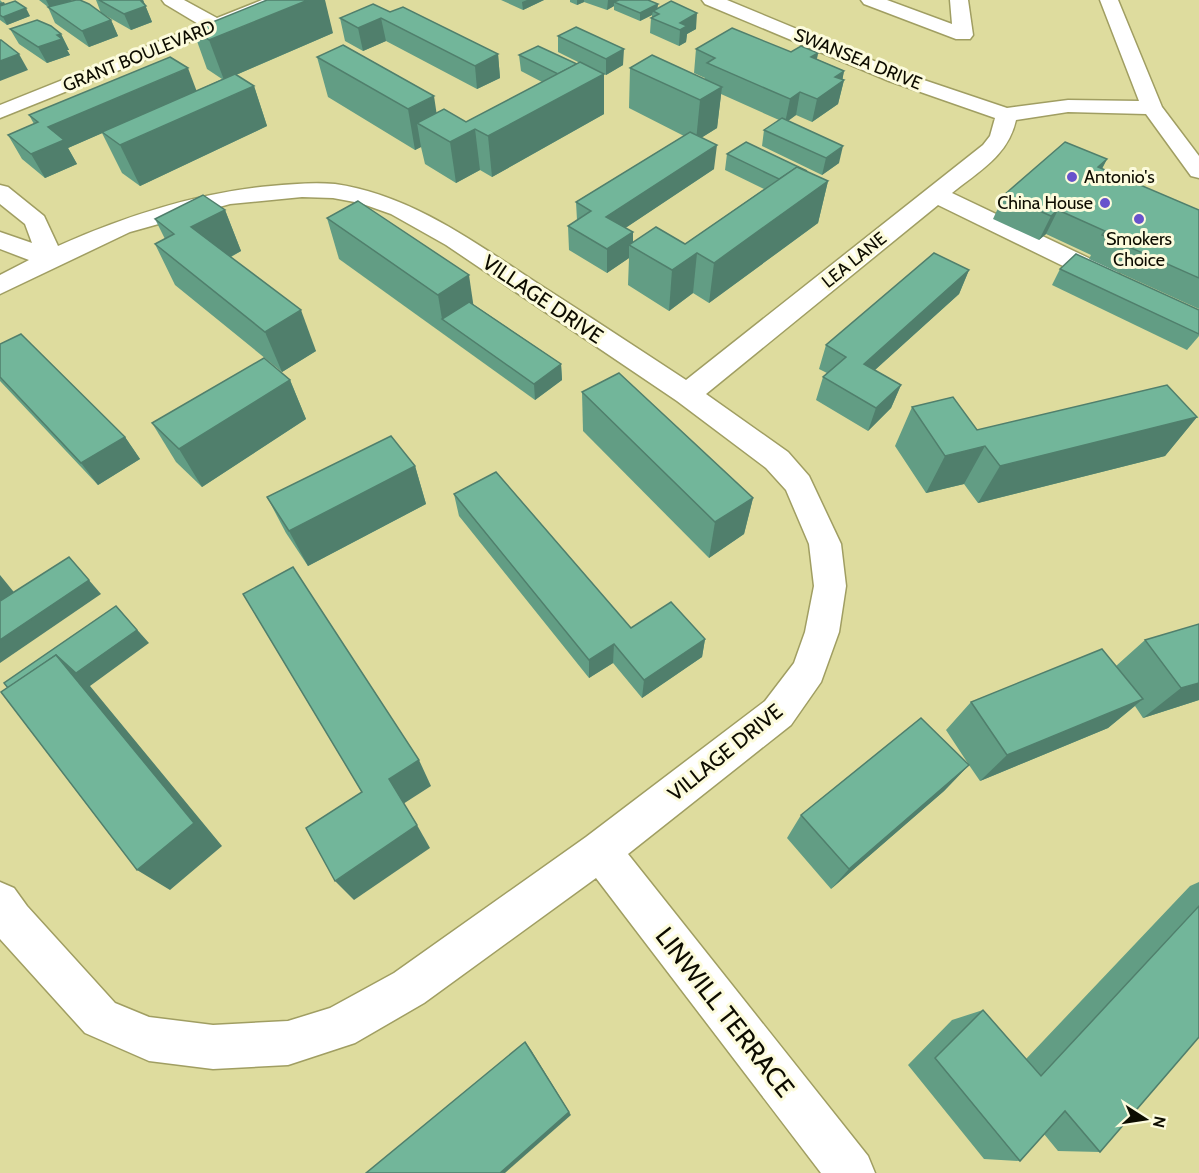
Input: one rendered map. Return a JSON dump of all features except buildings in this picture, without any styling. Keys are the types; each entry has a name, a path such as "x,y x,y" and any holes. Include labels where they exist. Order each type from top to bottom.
{"street":[{"path":"171,0 215,25"},
{"name":"GRANT BOULEVARD","path":"0,112 278,0"},
{"name":"SWANSEA DRIVE","path":"711,0 896,76 1006,115"},
{"path":"870,0 963,35 959,0"},
{"path":"1109,0 1152,108 1199,171"},
{"path":"1006,115 1068,106 1152,108"},
{"name":"LEA LANE","path":"687,394 991,150 1001,137 1006,115"},
{"name":"VILLAGE DRIVE","path":"0,286 50,259 122,227 230,197 302,190 333,191 365,197 399,209 455,240 687,394 777,460 798,484 825,544 830,586 822,632 809,671 778,713 600,851 410,988 339,1027 288,1043 213,1047 149,1039 100,1018 12,921 0,902"},
{"path":"0,192 36,221 50,259"},
{"path":"935,194 1008,231 1126,285"},
{"path":"0,240 50,259"},
{"name":"LINWILL TERRACE","path":"600,851 850,1173"}],"place":[{"name":"Antonio's","path":"1072,177"},
{"name":"China House","path":"1105,203"},
{"name":"Smokers Choice","path":"1139,219"}]}
